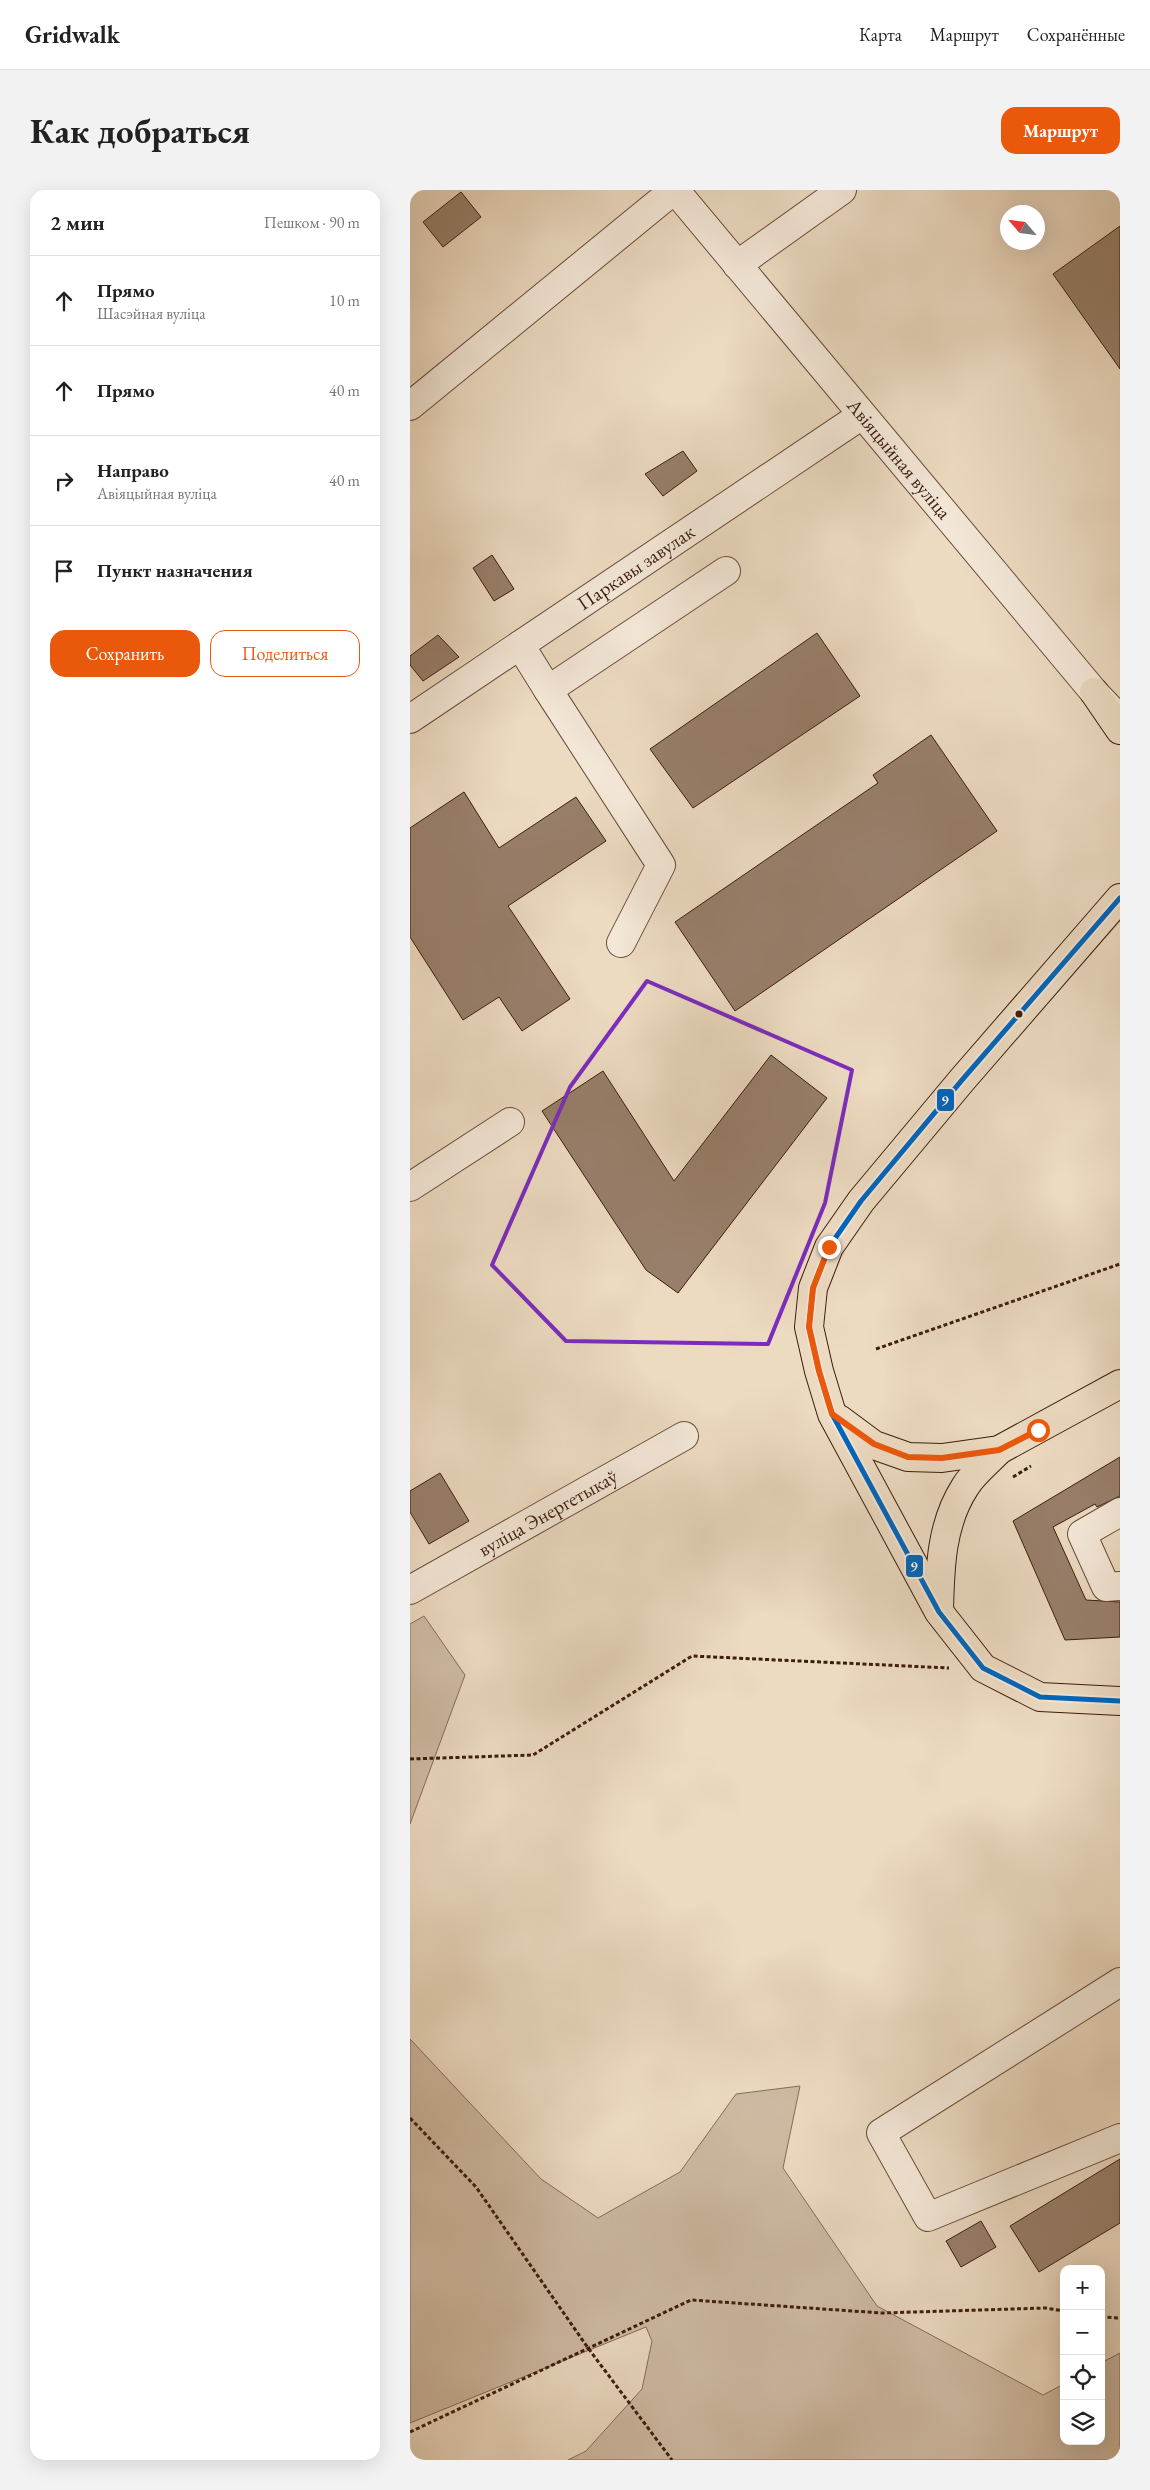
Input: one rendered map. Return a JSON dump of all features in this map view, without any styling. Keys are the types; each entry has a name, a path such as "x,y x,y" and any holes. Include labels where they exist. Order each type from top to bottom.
{"main road":[{"name":"Авіяцыйная вуліца","path":"1094,692 1120,730"},
{"path":"1120,898 962,1080 861,1201 829,1247 813,1288 809,1327 819,1371 832,1414 940,1612 983,1668 1040,1697 1120,1701"},
{"path":"940,1612 940,1560 949,1519 965,1486 999,1450 1120,1384"},
{"path":"832,1414 874,1444 908,1457 942,1458 999,1450"}],"street":[{"name":"Авіяцыйная вуліца","path":"675,190 1094,692"},
{"path":"410,406 675,190"},
{"path":"737,265 842,190"},
{"name":"Паркавы завулак","path":"410,719 862,415"},
{"path":"548,690 726,571"},
{"path":"520,645 661,865 621,943"},
{"path":"1094,692 1120,719"},
{"path":"410,1187 510,1122"},
{"name":"вуліца Энергетыкаў","path":"410,1590 684,1436"},
{"path":"1120,1512 1082,1534 1106,1587 1120,1586"},
{"path":"1120,1982 881,2133 928,2217 1120,2138"}],"path":[{"path":"876,1349 1120,1264"},
{"path":"410,1759 533,1755 692,1656 987,1670"},
{"path":"410,2118 476,2187 588,2348 672,2460"},
{"path":"410,2432 691,2300 882,2313 1045,2308 1060,2310"},
{"path":"1105,2317 1120,2318"}],"highlighted area":[{"path":"647,981 852,1070 825,1203 768,1344 566,1341 492,1265 570,1087"}],"shaded area":[{"path":"424,1616 465,1675 410,1824 410,1624"},
{"path":"410,2039 541,2179 598,2218 680,2172 736,2094 800,2086 783,2168 877,2306 1043,2395 1060,2386 1060,2445 1105,2445 1105,2361 1120,2353 1120,2460 568,2460 586,2451 642,2389 652,2341 646,2327 410,2423"}],"building":[{"path":"461,192 481,217 443,247 423,222"},
{"path":"1120,226 1120,369 1053,274"},
{"path":"683,451 697,471 663,496 645,474"},
{"path":"492,555 514,589 494,601 473,568"},
{"path":"817,633 860,696 693,808 650,749"},
{"path":"438,635 459,657 423,681 410,665 410,656"},
{"path":"931,735 997,831 735,1011 675,922 878,783 873,775"},
{"path":"464,792 499,848 576,797 606,841 508,906 570,999 522,1031 499,997 463,1020 410,937 410,828"},
{"path":"771,1055 827,1098 678,1293 646,1270 542,1111 603,1071 674,1181"},
{"path":"1120,1457 1120,1496 1097,1507 1095,1504 1053,1527 1086,1600 1120,1602 1120,1637 1065,1640 1013,1521"},
{"path":"440,1473 469,1521 429,1544 410,1512 410,1491"},
{"path":"1120,2159 1120,2223 1039,2272 1010,2226"},
{"path":"981,2221 996,2247 961,2267 946,2241"}],"transit line":[{"name":"9","path":"1120,898 962,1080 861,1201 829,1247 813,1288 809,1327 819,1371 832,1414 939,1612 983,1668 1040,1697 1120,1701"}],"route":[{"path":"829,1247 813,1288 809,1327 819,1371 832,1414 874,1444 908,1457 942,1458 999,1450 1038,1430"}]}
